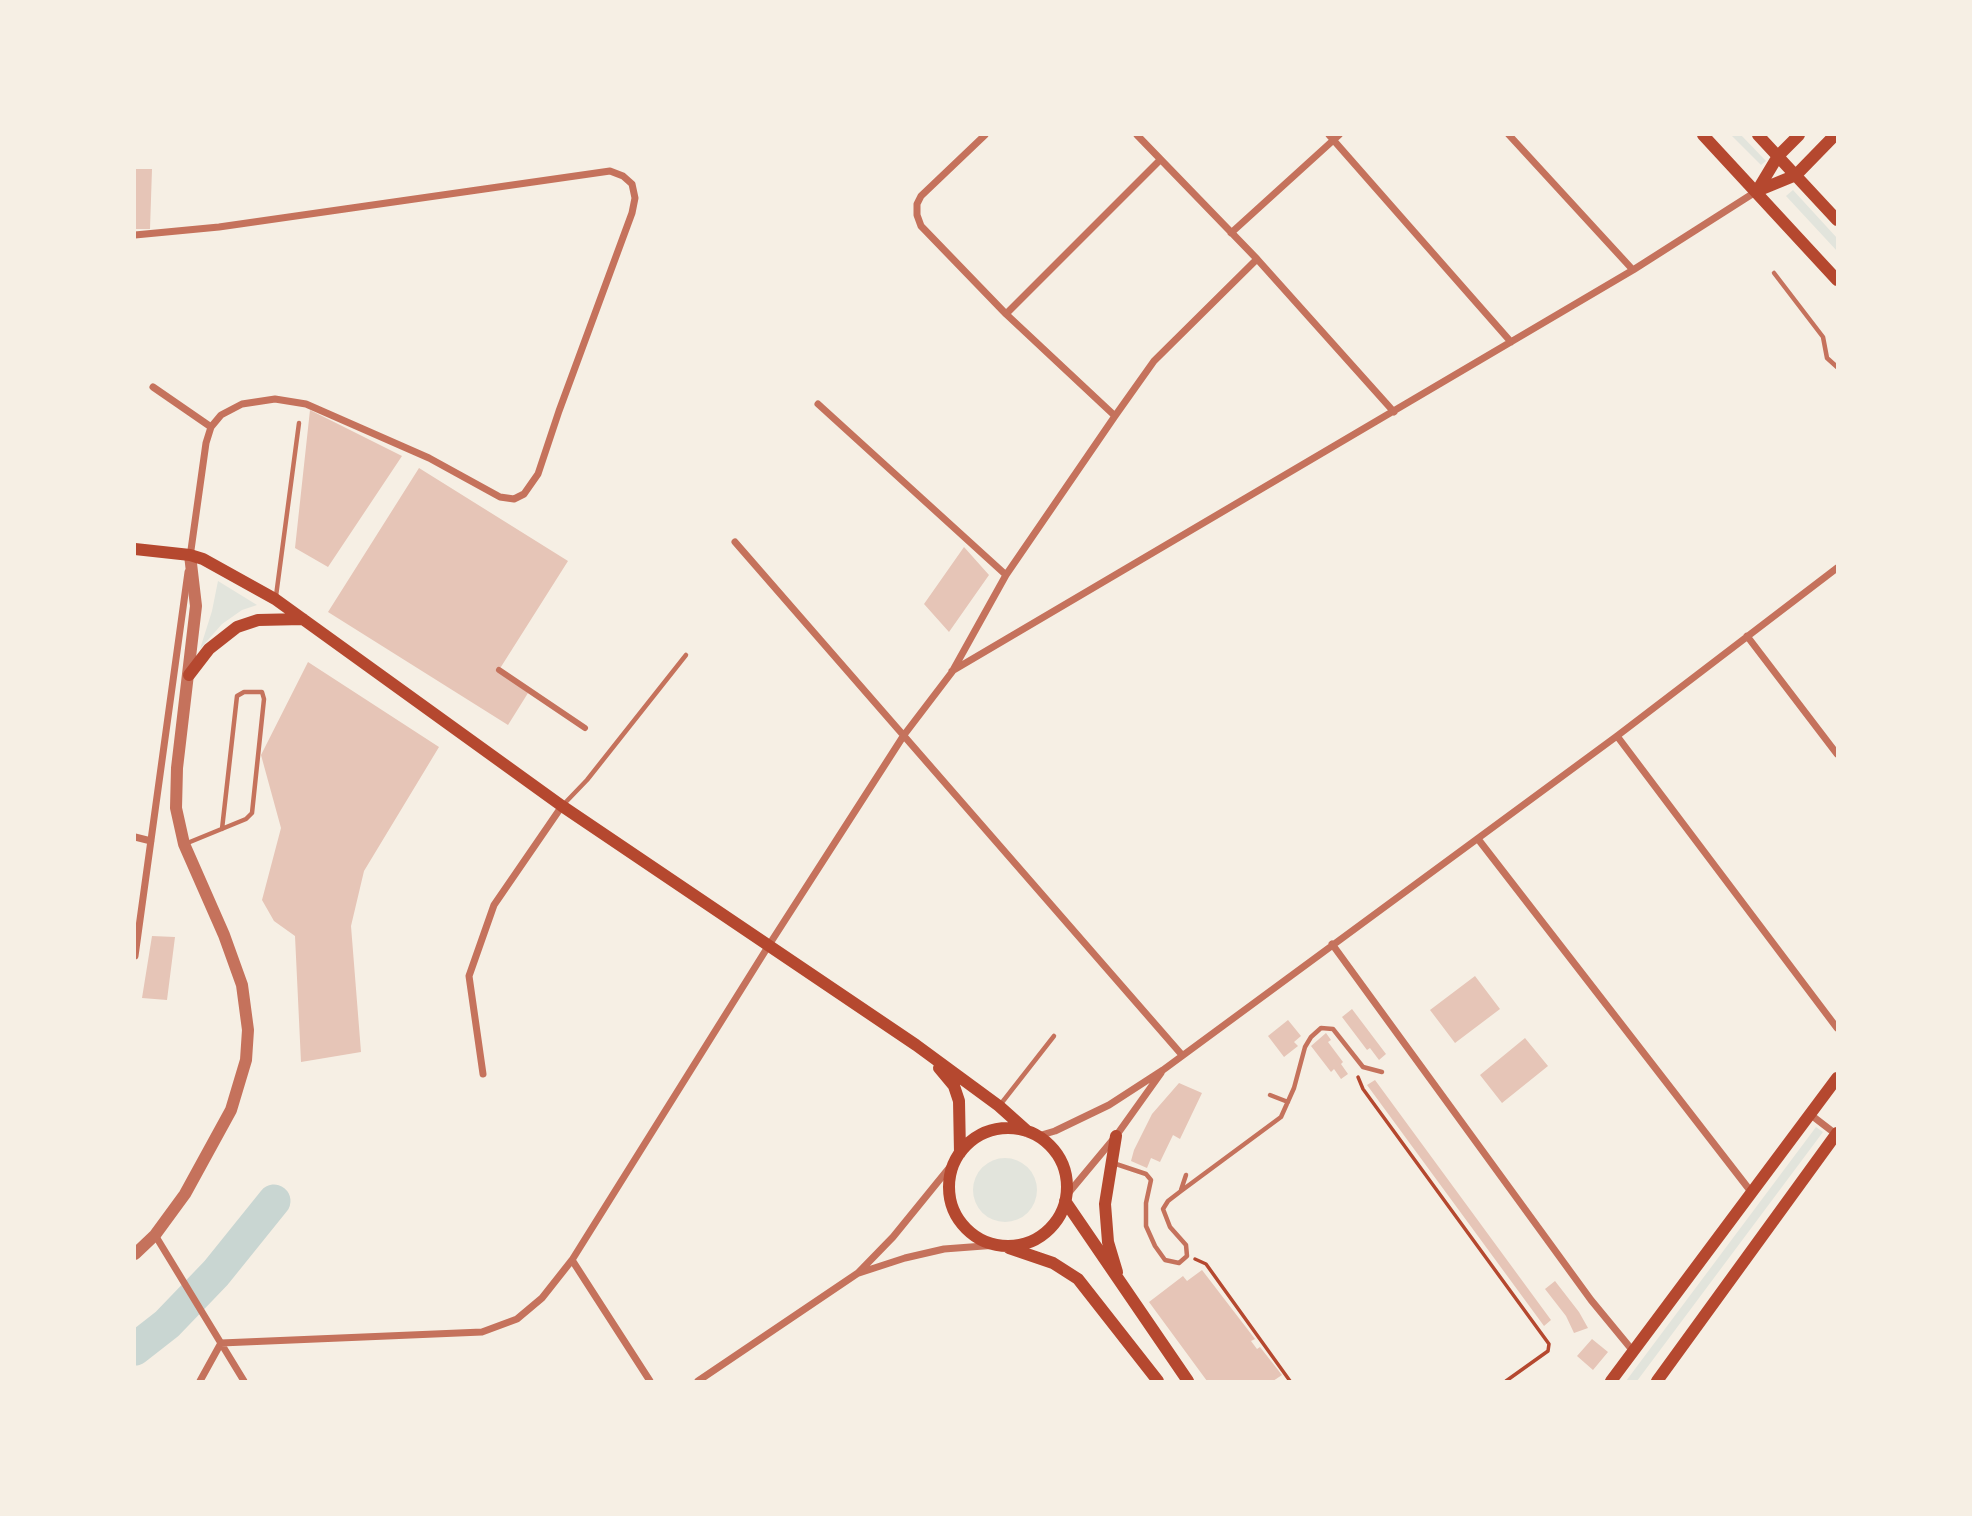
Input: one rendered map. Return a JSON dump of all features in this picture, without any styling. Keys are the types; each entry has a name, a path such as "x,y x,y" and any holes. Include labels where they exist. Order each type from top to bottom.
{"main road":[{"path":"1703,135 1837,280"},
{"path":"1758,135 1837,220"},
{"path":"1757,191 1778,156 1799,135"},
{"path":"1757,191 1796,175 1835,135"},
{"path":"135,549 190,555 216,565 275,599 562,806 916,1045 1052,1147 1061,1161 1066,1178 1066,1198 1055,1223 1040,1236 1023,1244 1000,1245"},
{"path":"189,675 209,649 237,627 270,618 304,619"},
{"path":"916,1045 954,1086 959,1101 957,1157 949,1182 949,1194 955,1214 961,1223 977,1238 1053,1263 1072,1274 1086,1288 1158,1381"},
{"path":"1611,1381 1837,1078"},
{"path":"957,1157 975,1138 995,1129 1006,1128 1033,1134"},
{"path":"1657,1381 1837,1134"},
{"path":"1116,1136 1105,1204 1106,1232 1121,1286"},
{"path":"1066,1198 1121,1286 1188,1381"}],"street":[{"path":"985,135 921,196 917,204 921,226 1006,314 1115,416"},
{"path":"1138,135 1257,259 1394,412"},
{"path":"1509,135 1633,270"},
{"path":"1231,233 1334,136 1511,342"},
{"path":"1006,314 1160,160"},
{"path":"135,234 232,225 610,171 623,176 632,184 635,198 632,213 538,474 524,494 514,499 500,497 429,458 306,404 275,399 242,404 221,415 211,427 206,443 135,956"},
{"path":"952,672 1633,270 1757,191"},
{"path":"221,1343 482,1332 517,1319 542,1298 572,1260 904,735 952,672 1006,575 1115,416 1154,361 1257,259"},
{"path":"153,387 211,427"},
{"path":"818,404 1006,575"},
{"path":"735,542 1182,1055"},
{"path":"135,1254 155,1235 185,1194 231,1110 247,1052 246,1009 238,974 184,844 176,808 182,716 196,606 190,555"},
{"path":"1033,1134 1055,1131 1109,1105 1163,1070 1617,736 1837,568"},
{"path":"1747,636 1837,754"},
{"path":"499,670 585,727"},
{"path":"1617,736 1837,1028"},
{"path":"483,1074 469,976 494,905 562,806"},
{"path":"135,837 151,841"},
{"path":"1478,839 1752,1194"},
{"path":"1332,944 1591,1300 1634,1353"},
{"path":"1066,1198 1116,1136 1163,1070"},
{"path":"1811,1115 1837,1134"},
{"path":"698,1381 858,1273 893,1237 957,1157"},
{"path":"155,1235 244,1381"},
{"path":"858,1273 944,1249 1000,1245"},
{"path":"572,1260 650,1381"},
{"path":"200,1381 221,1343"}],"lane":[{"path":"1774,273 1823,337 1827,358 1837,367"},
{"path":"275,599 299,423"},
{"path":"562,806 587,780 686,654"},
{"path":"184,844 222,829 246,819 253,810 264,699 262,692 244,692 237,696 222,829"},
{"path":"1110,1162 1146,1174 1151,1180 1146,1203 1146,1226 1154,1246 1165,1260 1179,1264 1187,1255 1186,1245 1170,1227 1163,1209 1168,1201 1281,1117 1294,1088 1305,1047 1321,1028 1333,1029 1363,1067 1382,1072"},
{"path":"999,1106 1054,1036"},
{"path":"1270,1095 1288,1102"},
{"path":"1181,1191 1186,1175"}],"path":[{"path":"1363,1067 1358,1076 1363,1089 1549,1344 1548,1351 1506,1381"},
{"path":"1187,1255 1206,1264 1290,1381"}],"shaded area":[{"path":"1731,135 1741,135 1766,161 1761,165"},
{"path":"1793,190 1837,238 1837,251 1786,196"},
{"path":"218,581 257,605 242,610 222,624 200,649 212,611"},
{"path":"1816,1127 1823,1132 1637,1381 1626,1381"},
{"path":"1005,1158 1017,1160 1028,1167 1035,1178 1035,1202 1028,1213 1017,1220 1005,1222 993,1220 982,1213 975,1202 973,1190 975,1178 982,1167 993,1160"}],"building":[{"path":"135,169 152,169 150,229 135,229"},
{"path":"310,410 402,456 328,567 295,548"},
{"path":"419,468 568,561 499,670 528,693 508,725 328,612"},
{"path":"964,547 989,575 949,632 924,604"},
{"path":"308,662 439,747 364,871 351,926 361,1052 301,1062 295,936 274,921 262,900 281,828 261,755"},
{"path":"152,936 175,937 167,1000 142,998"},
{"path":"1475,976 1500,1009 1455,1043 1430,1010"},
{"path":"1352,1009 1386,1054 1379,1060 1370,1048 1367,1050 1342,1017"},
{"path":"1288,1020 1301,1036 1294,1042 1298,1046 1284,1057 1268,1036"},
{"path":"1326,1033 1331,1040 1328,1042 1343,1062 1341,1064 1348,1074 1341,1079 1334,1069 1331,1072 1311,1046"},
{"path":"1525,1038 1548,1066 1502,1103 1480,1075"},
{"path":"1375,1080 1551,1320 1544,1326 1367,1085"},
{"path":"1179,1083 1202,1093 1180,1139 1173,1135 1160,1162 1151,1158 1147,1168 1131,1161 1152,1114"},
{"path":"1202,1270 1255,1339 1251,1341 1257,1349 1260,1347 1282,1375 1273,1381 1207,1381 1149,1302 1183,1276 1187,1281"},
{"path":"1555,1281 1588,1328 1574,1333 1566,1316 1545,1289"},
{"path":"1592,1339 1608,1352 1593,1370 1577,1356"}],"waterway":[{"path":"135,1349 167,1324 216,1273 274,1201"}]}
